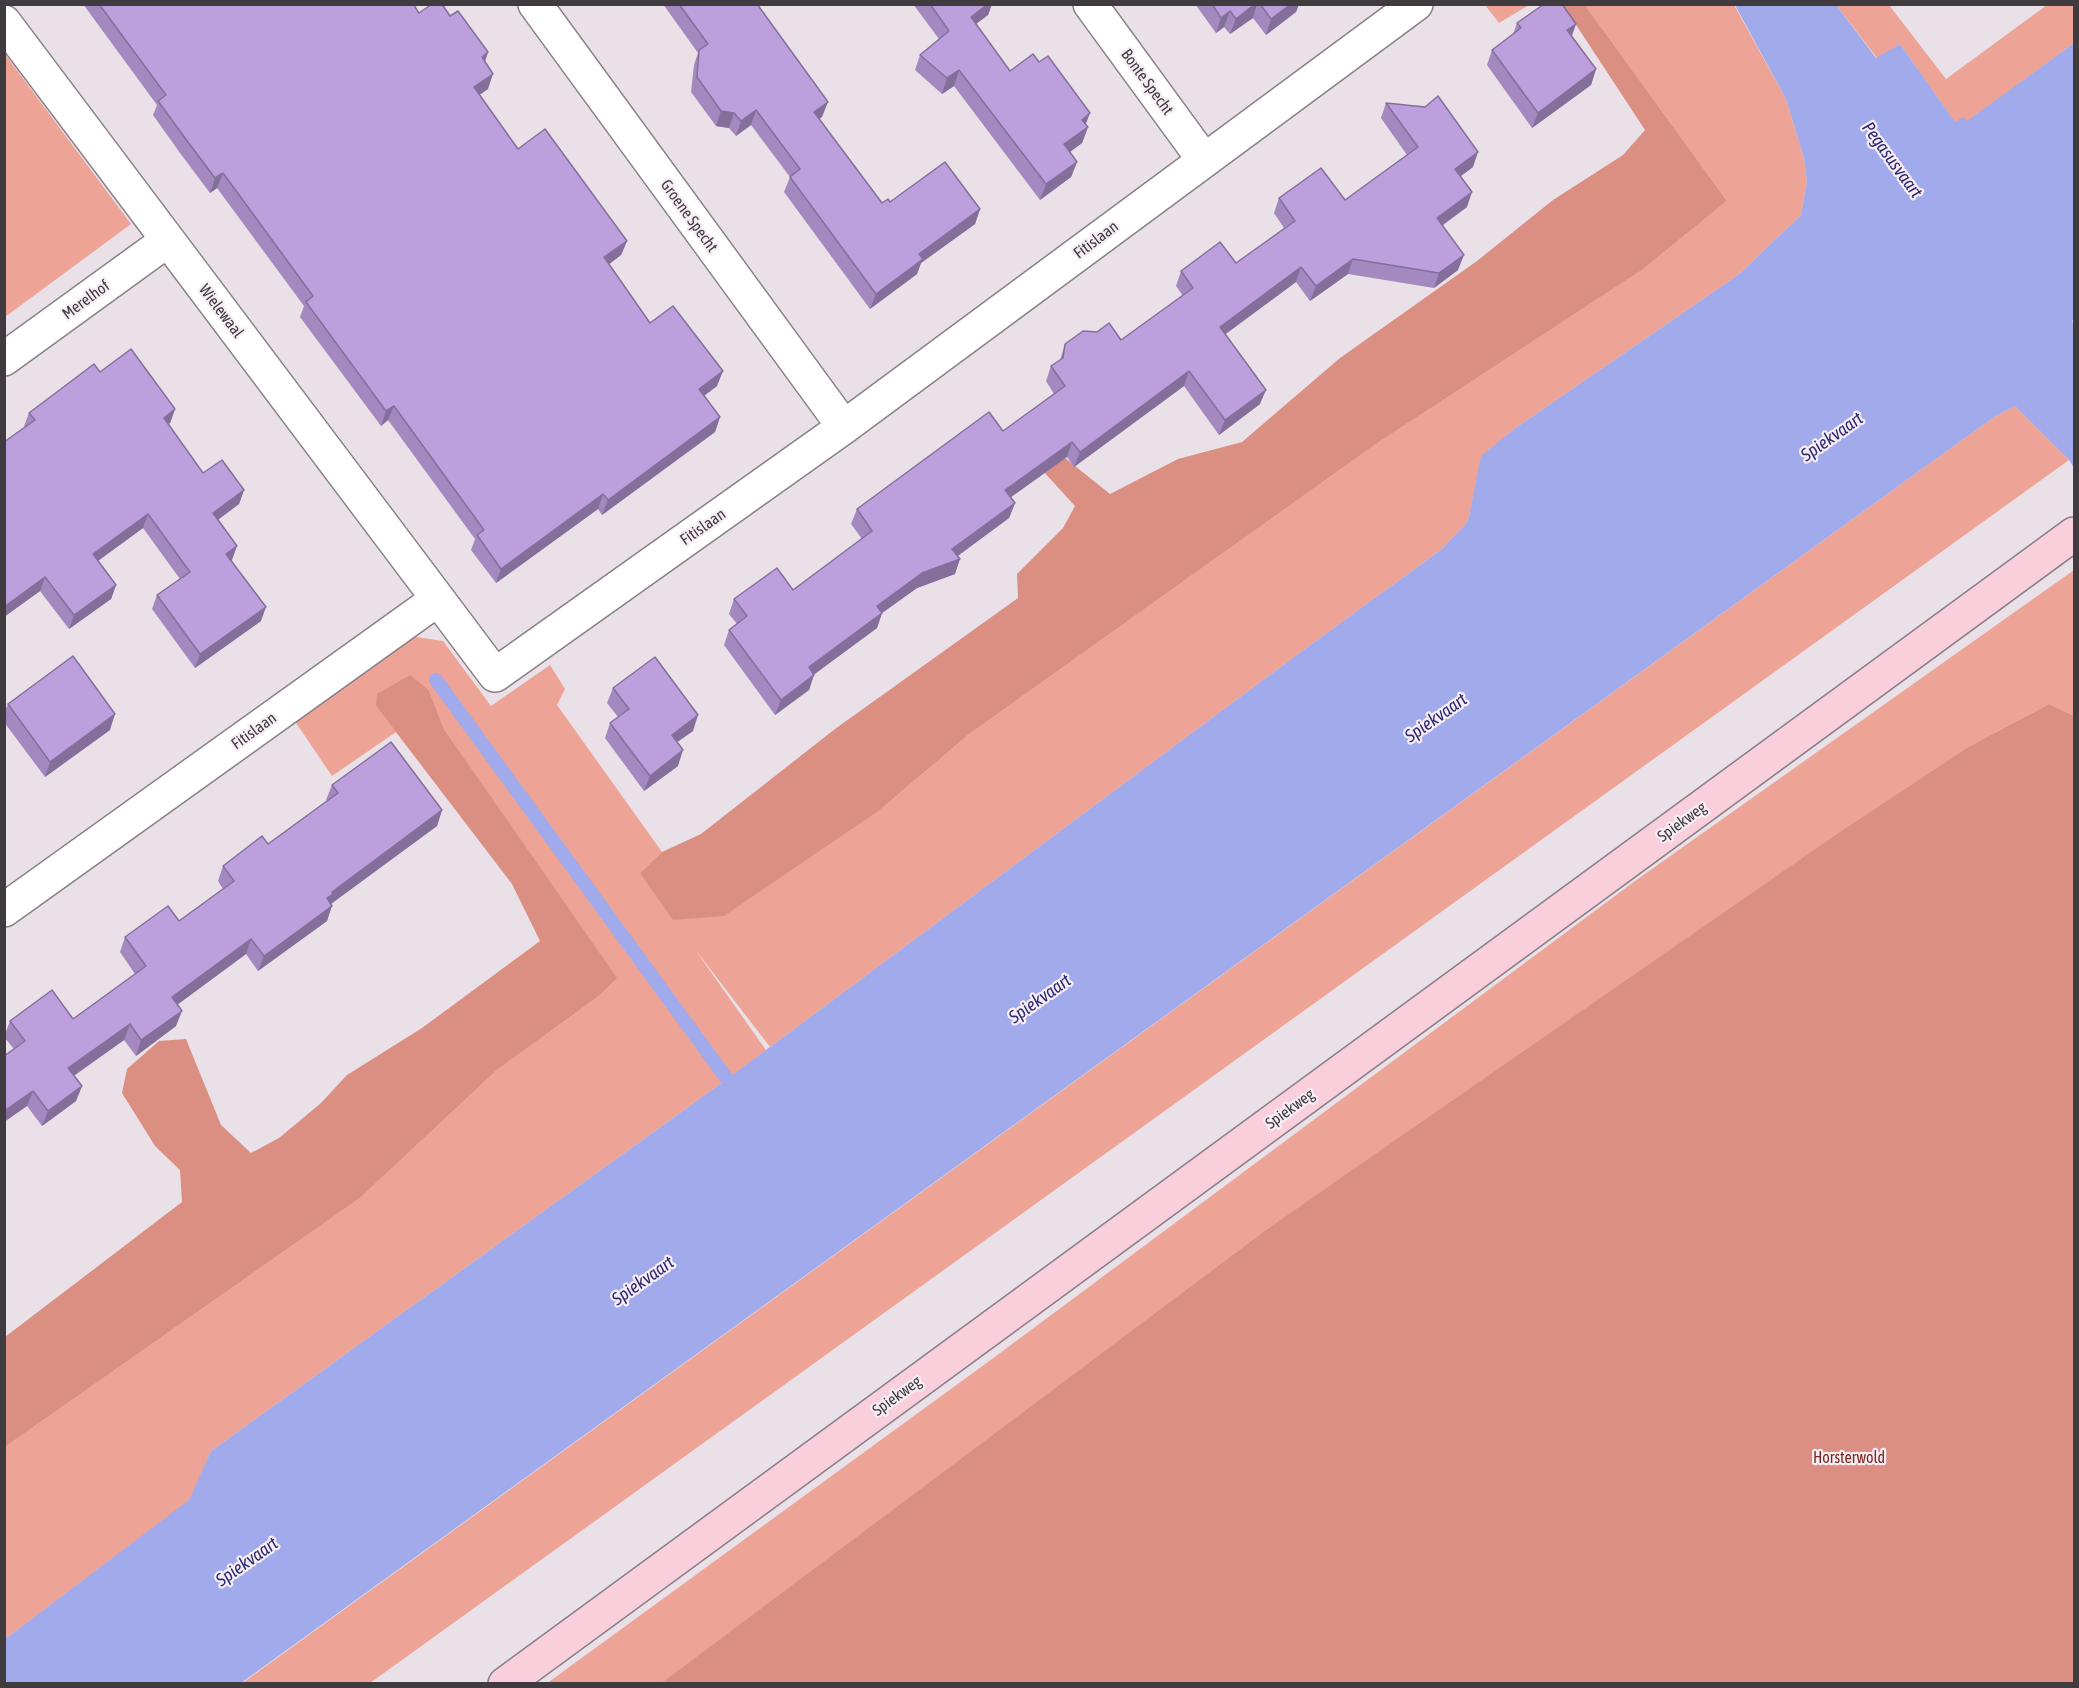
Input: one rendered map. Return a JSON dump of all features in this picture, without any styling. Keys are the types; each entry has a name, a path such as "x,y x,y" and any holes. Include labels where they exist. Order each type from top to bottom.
{"main road":[{"name":"Spiekweg","path":"504,1683 2063,542"}],"street":[{"name":"Groene Specht","path":"535,4 844,427"},
{"name":"Bonte Specht","path":"1090,4 1204,160"},
{"name":"Fitislaan","path":"4,910 438,599 495,675 844,427 1416,4"},
{"name":"Wielewaal","path":"4,22 438,599"},
{"name":"Merelhof","path":"4,360 168,240"}],"shaded area":[{"path":"1485,5 1529,5 1499,23"},
{"path":"1585,5 1734,5 1786,99 1804,158 1807,181 1801,215 1738,275 1514,429 1482,456 1468,521 1442,549 770,1047 694,948 768,1053 727,1079 211,1451 190,1500 5,1639 5,1447 360,1198 497,1070 599,996 616,978 444,729 429,690 410,676 376,706 396,732 332,776 292,717 410,636 443,641 491,706 550,665 565,689 557,705 662,852 640,873 881,809 968,735 1376,444 1642,270 1727,201"},
{"path":"1836,5 1889,5 1946,79 2047,5 2074,5 2074,43 1967,122 1955,123 1900,44 1877,58"},
{"path":"4,53 131,224 5,317 4,317"},
{"path":"2015,406 2069,460 370,1683 241,1684 1994,417"},
{"path":"2074,570 2074,716 2049,704 1970,746 1267,1229 661,1683 546,1684 992,1359 1635,881"}],"green space":[{"path":"1563,5 1585,5 1727,201 1642,270 1376,444 968,735 881,809 724,916 673,920 640,873 662,852 701,834 835,729 1018,598 1017,574 1063,528 1075,506 1032,459 1040,438 1110,494 1178,459 1242,442 1340,358 1477,261 1553,200 1623,155 1645,130"},
{"path":"410,675 429,690 444,729 617,978 599,996 497,1070 360,1198 5,1447 5,1337 182,1202 180,1170 155,1146 122,1093 127,1069 159,1041 186,1039 221,1125 251,1153 279,1138 321,1103 347,1075 422,1028 540,941 512,884 376,706 377,694"},
{"name":"Horsterwold","path":"2049,704 2074,716 2074,1683 661,1683 1267,1229 1840,832 1970,746"}],"water":[{"path":"1735,5 1836,5 1876,58 1900,44 1955,122 1963,117 1967,121 2074,43 2074,319 2072,321 2074,325 2074,468 2069,460 2015,406 1994,417 241,1683 5,1683 5,1639 189,1500 211,1451 727,1079 1442,549 1468,521 1481,456 1514,429 1738,275 1801,215 1807,181 1804,158 1786,99"}],"building":[{"path":"99,4 413,4 419,13 432,4 442,4 450,16 458,11 488,52 482,57 493,74 474,87 518,149 545,129 627,241 604,257 650,323 673,306 723,371 699,389 720,417 608,500 603,494 501,569 477,535 484,530 394,406 386,411 306,302 313,296 223,173 215,178 185,138 158,101 166,95"},
{"path":"679,4 757,4 828,102 814,112 882,203 888,199 890,202 945,162 980,209 919,254 923,259 876,294 790,177 800,169 756,110 741,121 734,113 721,111 697,77 699,50 708,44"},
{"path":"930,4 988,4 971,17 1010,71 1033,54 1039,62 1048,56 1090,113 1082,120 1088,127 1064,144 1077,162 1046,184 959,70 947,78 920,55 949,31"},
{"path":"1212,4 1255,4 1236,19 1230,11 1221,18"},
{"path":"1260,4 1291,4 1271,19"},
{"path":"1544,4 1562,4 1576,24 1567,30 1596,69 1538,113 1492,50 1521,28 1517,23"},
{"path":"1438,96 1478,152 1455,169 1472,192 1437,218 1464,255 1439,273 1353,259 1316,286 1301,267 1220,327 1266,390 1225,420 1189,371 1080,452 1072,442 1005,490 1015,503 952,549 960,559 922,573 877,606 882,613 809,667 814,675 781,700 729,630 747,616 734,599 777,568 793,590 872,531 857,509 989,412 1003,431 1065,386 1051,366 1063,358 1065,344 1083,331 1097,332 1109,323 1121,340 1193,288 1181,271 1220,242 1236,263 1295,221 1279,198 1321,168 1345,200 1418,147 1386,103 1425,107"},
{"path":"131,349 175,409 164,418 203,473 222,460 244,490 213,513 237,546 226,554 266,607 200,654 157,595 190,572 148,514 93,554 116,585 74,615 45,577 4,607 4,442 35,420 29,413 94,364 100,372"},
{"path":"73,656 115,714 50,762 8,704"},
{"path":"655,657 698,715 672,735 683,750 650,776 610,723 629,709 613,688"},
{"path":"391,742 442,810 332,892 333,894 327,898 332,906 264,956 251,939 172,997 182,1011 141,1040 130,1024 68,1068 82,1086 48,1111 33,1091 4,1111 4,1056 25,1041 10,1021 52,990 73,1019 146,966 125,937 168,906 179,921 234,881 223,866 262,836 268,844 338,793 332,785"}],"waterway":[{"path":"436,680 727,1079"}],"water label":[{"name":"Pegasusvaart","path":"1892,160"},
{"name":"Spiekvaart","path":"1832,437"},
{"name":"Spiekvaart","path":"1436,718"},
{"name":"Spiekvaart","path":"1040,999"},
{"name":"Spiekvaart","path":"643,1281"},
{"name":"Spiekvaart","path":"247,1562"}]}
